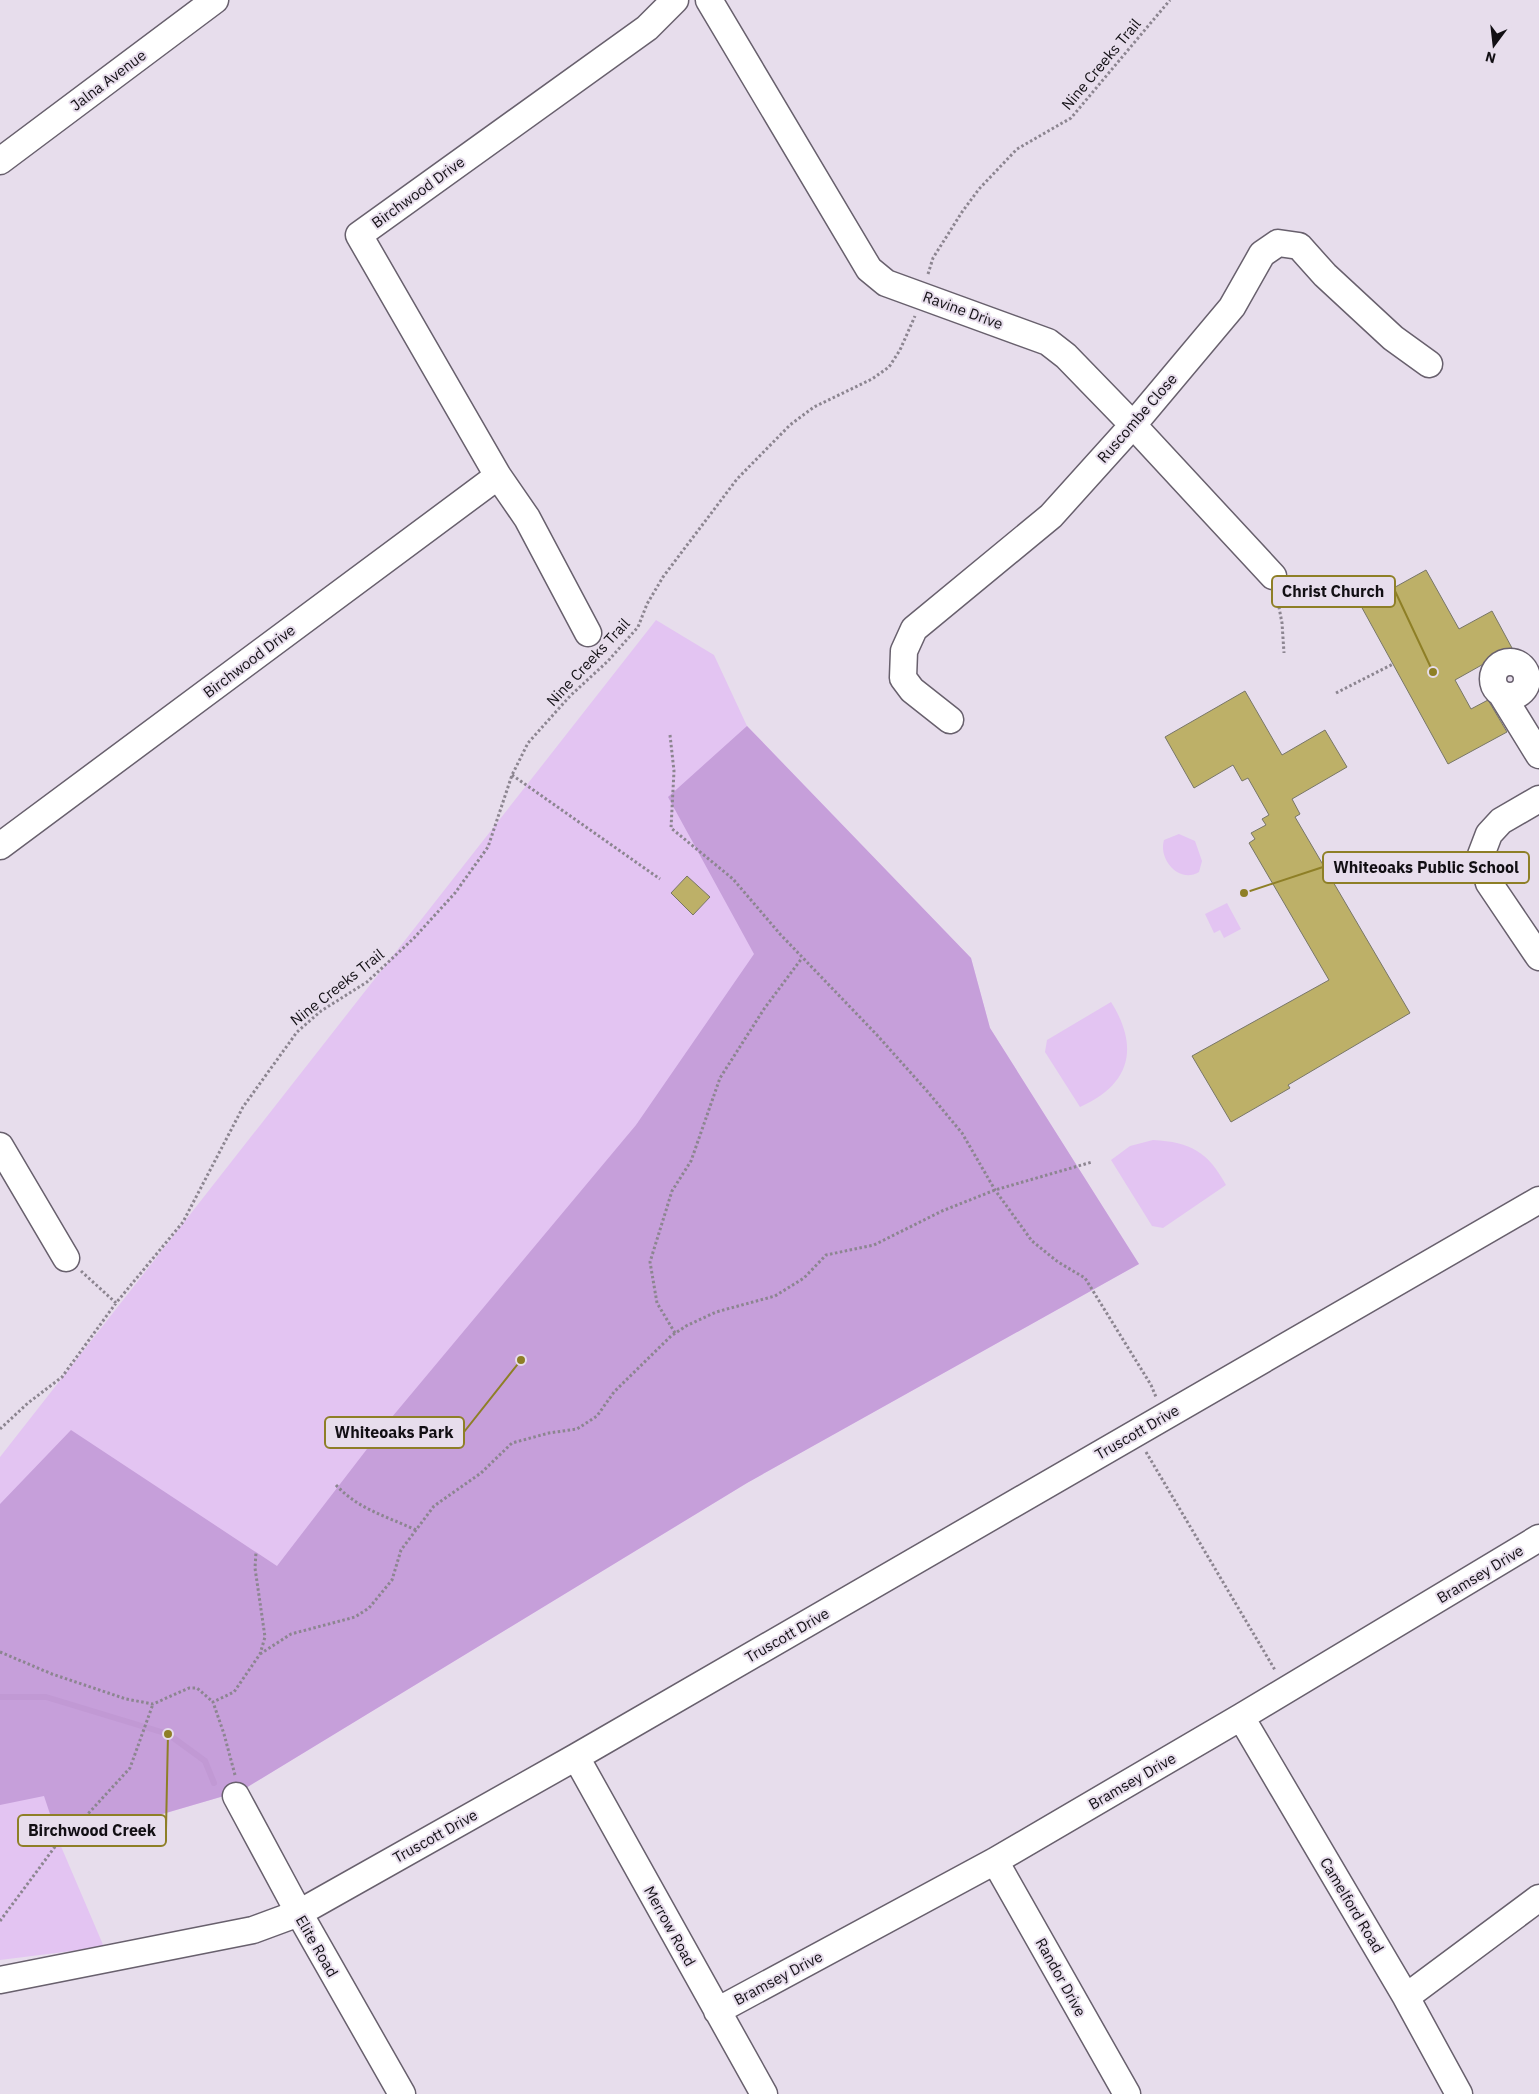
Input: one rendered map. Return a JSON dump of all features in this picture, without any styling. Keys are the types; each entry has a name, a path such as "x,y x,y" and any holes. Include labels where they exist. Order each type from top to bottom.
{"street":[{"name":"Jalna Avenue","path":"0,161 215,0"},
{"name":"Birchwood Drive","path":"588,633 527,518 498,476 360,235 647,28 675,0"},
{"name":"Ravine Drive","path":"709,0 869,269 886,282 1048,342 1066,356 1133,425 1272,576"},
{"name":"Ruscombe Close","path":"950,720 912,690 902,678 904,651 914,629 1051,516 1133,425 1232,307 1262,254 1278,243 1299,246 1325,275 1393,338 1429,364"},
{"name":"Birchwood Drive","path":"0,846 498,476"},
{"path":"1502,695 1539,755"},
{"path":"1539,799 1501,821 1490,834 1481,855 1489,883 1539,957"},
{"path":"0,1146 66,1258"},
{"name":"Truscott Drive","path":"0,1980 253,1930 298,1913 576,1757 1539,1200"},
{"name":"Bramsey Drive","path":"717,2011 995,1861 1241,1717 1539,1538"},
{"name":"Camelford Road","path":"1241,1717 1406,1997 1459,2094"},
{"name":"Merrow Road","path":"576,1757 764,2094"},
{"name":"Elite Road","path":"236,1796 298,1913 402,2094"},
{"name":"Randor Drive","path":"995,1861 1127,2094"},
{"path":"1406,1997 1539,1898"}],"path":[{"name":"Nine Creeks Trail","path":"0,1429 28,1403 62,1377 116,1302 183,1222 243,1107 297,1032 320,1011 367,982 414,938 455,893 488,847 512,775 528,743 570,696 608,661 638,627 647,604 663,578 737,479 790,426 814,407 872,379 889,367 900,350 922,295 932,258 979,189 1017,148 1071,118 1170,0"},
{"path":"1272,576 1282,622 1284,653"},
{"path":"1336,693 1393,664"},
{"path":"670,735 674,771 672,828 733,879 802,958 877,1034 956,1126 989,1176 995,1190 1032,1241 1058,1262 1084,1278 1151,1385 1157,1401 1141,1445 1286,1690"},
{"path":"512,775 660,879"},
{"path":"675,1333 657,1303 650,1262 672,1190 691,1161 720,1078 764,1009 802,958"},
{"path":"260,1654 291,1634 355,1617 369,1608 392,1580 401,1550 434,1506 481,1473 512,1443 549,1433 577,1429 597,1416 614,1392 675,1333 686,1326 716,1312 775,1296 804,1278 826,1255 874,1245 942,1211 995,1190 1092,1162"},
{"path":"66,1258 116,1302"},
{"path":"336,1485 363,1508 416,1530"},
{"path":"213,1702 234,1692 260,1654 265,1637 255,1568 256,1552"},
{"path":"0,1652 52,1674 126,1698 154,1704 189,1688 198,1688 213,1702 224,1734 235,1778 236,1796"},
{"path":"0,1921 63,1836 75,1828 130,1768 154,1704"}],"shaded area":[{"path":"656,620 714,655 747,726 971,958 990,1028 1139,1264 747,1483 241,1791 60,1844 104,1947 0,1960 0,1457"},
{"path":"747,726 971,958 990,1028 1139,1264 747,1483 241,1791 60,1844 44,1796 0,1805 0,1504 71,1430 277,1566 387,1423 636,1125 754,954 668,797"},
{"path":"1179,834 1195,841 1202,861 1199,872 1192,875 1184,875 1172,868 1164,855 1164,840"},
{"path":"1227,903 1241,929 1224,938 1220,930 1214,933 1205,914"},
{"path":"1111,1002 1120,1019 1125,1035 1127,1050 1125,1064 1110,1088 1080,1107 1045,1052 1047,1040"},
{"path":"1153,1140 1178,1143 1197,1151 1212,1164 1226,1185 1163,1228 1152,1226 1111,1160 1130,1146"}],"building":[{"path":"1426,570 1459,629 1492,611 1512,648 1455,680 1471,709 1488,700 1507,732 1448,764 1361,606"},
{"path":"1245,691 1282,755 1325,730 1347,767 1292,799 1300,814 1295,817 1410,1013 1288,1085 1290,1088 1231,1122 1192,1056 1329,980 1249,843 1255,839 1251,833 1266,825 1262,819 1269,815 1248,778 1242,781 1233,765 1194,788 1165,737"},
{"path":"687,876 710,897 693,915 671,893"}],"waterway":[{"path":"0,1697 46,1697 168,1734 205,1761 214,1783"}],"place":[{"name":"Christ Church","path":"1433,672"},
{"name":"Whiteoaks Public School","path":"1244,893"},
{"name":"Whiteoaks Park","path":"521,1360"},
{"name":"Birchwood Creek","path":"168,1734"}]}
